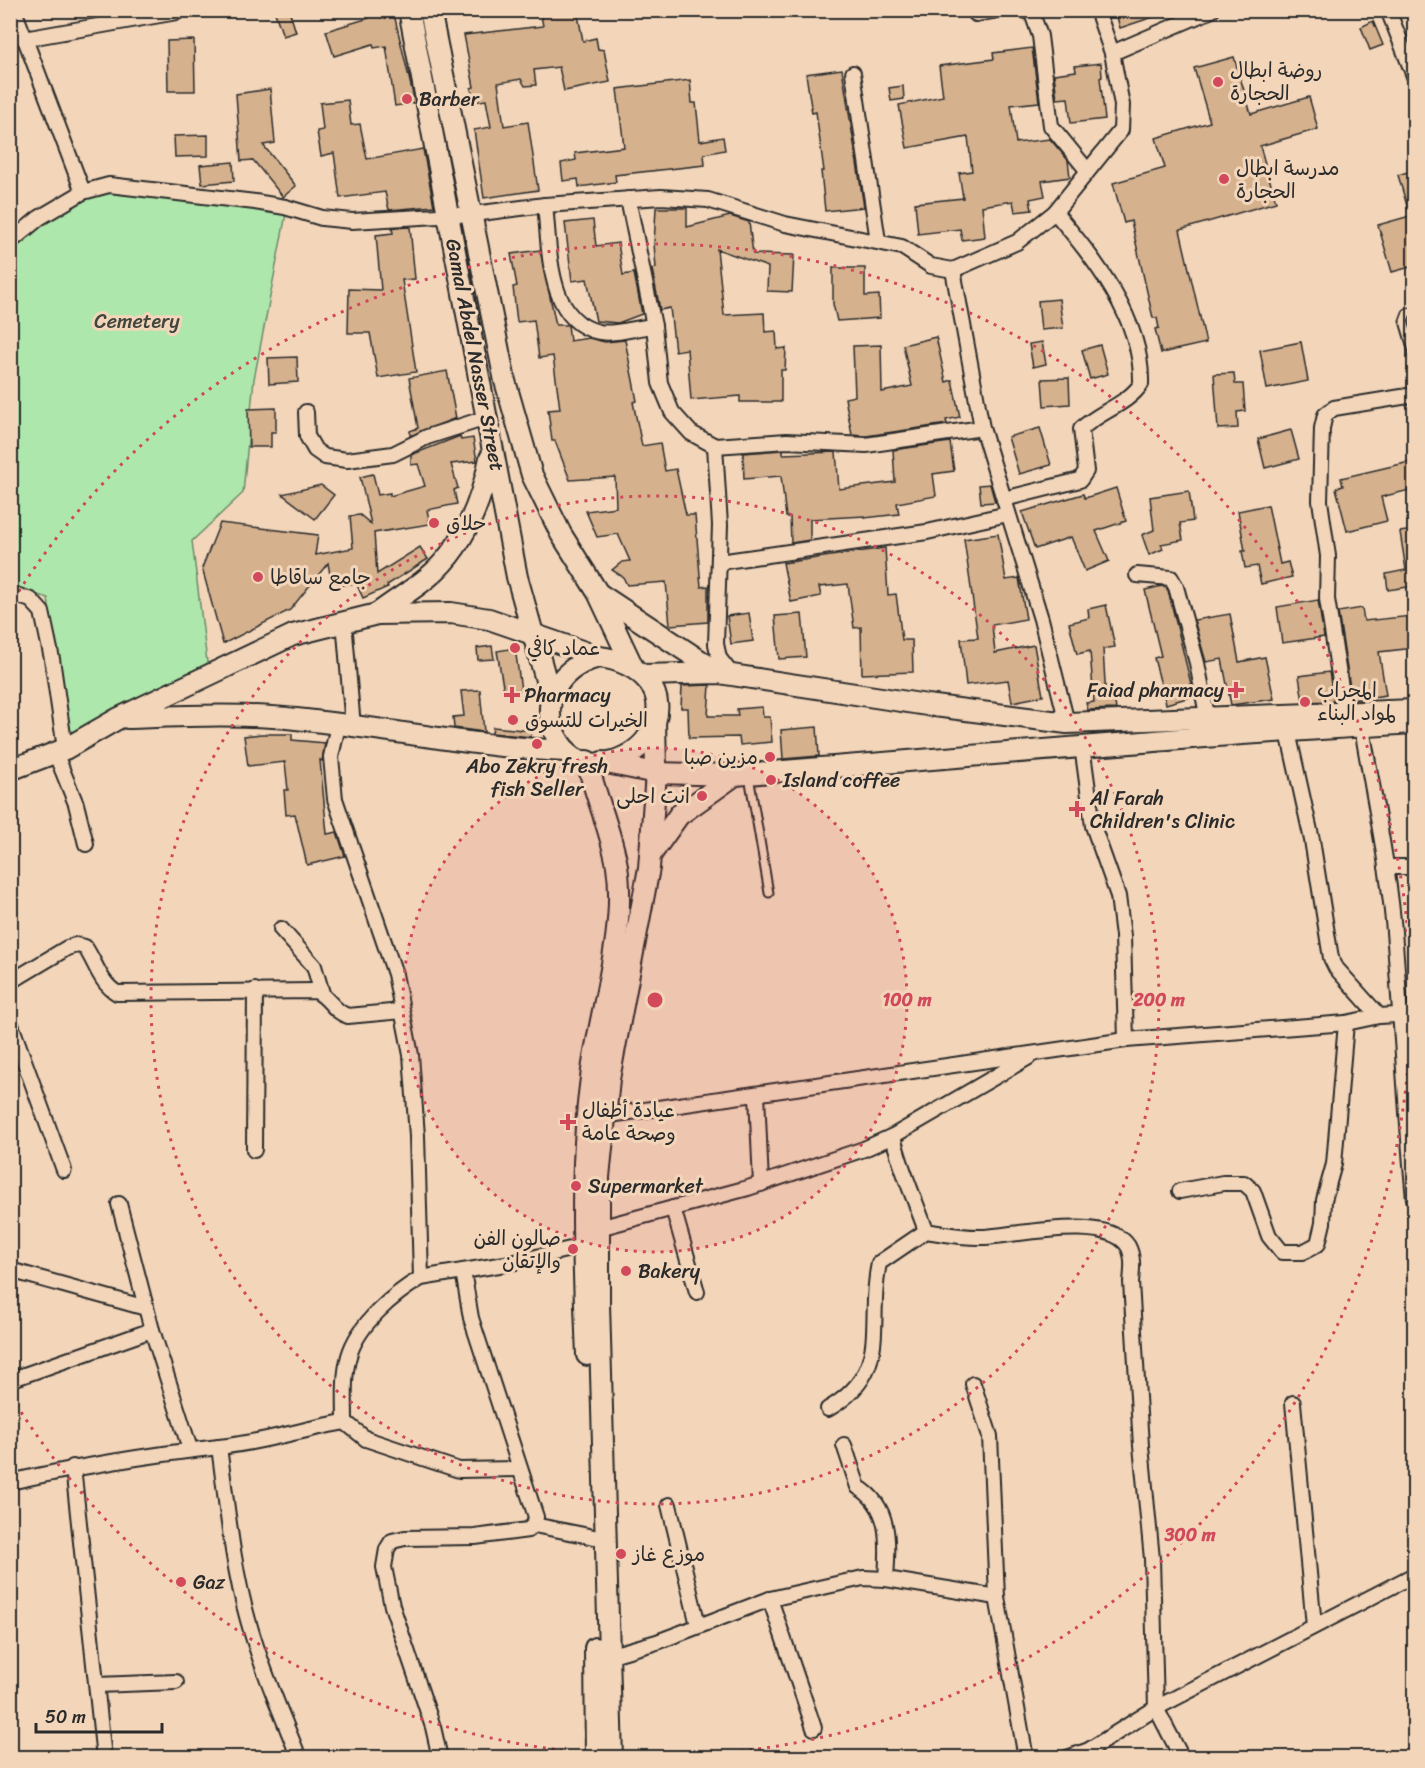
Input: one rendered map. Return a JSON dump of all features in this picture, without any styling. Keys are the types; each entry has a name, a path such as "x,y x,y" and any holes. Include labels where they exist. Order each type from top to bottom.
{"main road":[{"name":"Gamal Abdel Nasser Street","path":"409,10 486,418 530,632 551,698"},
{"name":"Gamal Abdel Nasser Street","path":"437,13 505,381 532,476 561,534 598,593 638,670"},
{"path":"377,614 438,569 452,551 471,522 485,484 492,447"},
{"path":"598,593 646,627 726,674"},
{"path":"10,770 60,751 118,718 293,635 377,614 450,613 489,619 599,657 618,659 638,670 726,674 1067,723 1208,720 1414,710"},
{"path":"567,752 555,732 550,714 551,698 557,682 568,670 582,661 599,657"},
{"path":"612,1758 599,1228 603,1116 650,855 656,773 655,696 638,670"},
{"path":"118,718 216,715 294,718 507,749 567,752 594,762 656,773 742,774 1082,746 1414,723"},
{"path":"594,762 617,760 636,750 650,733 655,719"},
{"path":"594,762 617,866 618,912 591,1076 587,1118 583,1246 594,1537 596,1758"},
{"path":"650,855 680,815 742,774"}],"street":[{"path":"14,10 82,192"},
{"path":"973,10 976,14 999,10"},
{"path":"1024,10 1032,13 1040,36 1051,126 1087,170"},
{"path":"10,242 39,218 82,192 99,186 117,186 255,202 285,207 322,218 352,221 449,213 473,214 545,205 661,196 708,200 806,229 902,247 931,266 953,270 1017,242 1055,212 1121,130 1122,105 1112,53 1097,10"},
{"path":"1112,53 1212,10"},
{"path":"1388,10 1413,67"},
{"path":"24,39 177,12"},
{"path":"853,73 878,241"},
{"path":"628,199 654,326 660,383 672,412 691,433 715,446 728,447 779,441 866,445 982,428"},
{"path":"545,205 557,294 570,315 599,332 654,326"},
{"path":"1004,499 1080,480 1086,471 1081,429 1091,419 1126,399 1141,384 1132,336 1118,300 1105,278 1055,212"},
{"path":"953,270 982,428 1041,619 1067,723"},
{"path":"1345,713 1327,599 1328,556 1320,501 1322,428 1325,415 1334,408 1414,395"},
{"path":"306,412 307,436 315,450 325,457 347,460 393,454 427,437 486,418"},
{"path":"715,446 720,525 716,644 726,674"},
{"path":"719,562 927,532 1008,514"},
{"path":"1137,575 1171,578 1176,586 1197,663 1208,720"},
{"path":"10,593 31,600 42,612 60,751 86,844"},
{"path":"344,621 346,726 331,758 335,799 395,974 411,1055 415,1104 421,1278"},
{"path":"1362,728 1386,867 1395,944 1398,1016 1414,1199"},
{"path":"1288,732 1312,840 1331,958 1336,968 1379,1016"},
{"path":"1082,746 1093,826 1118,896 1123,936 1125,1040"},
{"path":"1386,867 1414,867"},
{"path":"281,929 314,966 322,993 340,1014 348,1016 402,1011"},
{"path":"10,982 76,945 85,948 108,988 117,993 255,990 322,993"},
{"path":"254,1150 255,990"},
{"path":"603,1116 1125,1040 1346,1023 1379,1016 1414,1014"},
{"path":"10,1022 64,1170"},
{"path":"1180,1191 1223,1183 1244,1183 1253,1191 1269,1236 1282,1252 1304,1252 1318,1244 1323,1223 1324,1200 1334,1164 1346,1023"},
{"path":"599,1228 798,1173 893,1136 1036,1053"},
{"path":"757,1094 761,1184"},
{"path":"893,1136 898,1161 910,1184 926,1231"},
{"path":"119,1204 152,1330 190,1449"},
{"path":"673,1208 697,1292"},
{"path":"828,1409 850,1396 864,1376 874,1348 875,1284 879,1263 926,1231 984,1237 1069,1228 1116,1237 1128,1246 1133,1264 1131,1282 1141,1446 1152,1559 1156,1708 1182,1758"},
{"path":"345,1422 349,1355 356,1340 385,1306 421,1278 583,1246"},
{"path":"10,1270 146,1308"},
{"path":"463,1271 471,1318 533,1506 534,1525"},
{"path":"10,1380 152,1330"},
{"path":"973,1384 990,1436 997,1597 1026,1758"},
{"path":"1293,1403 1314,1626"},
{"path":"345,1422 366,1439 459,1470 520,1469"},
{"path":"10,1482 73,1467 190,1449 219,1448 345,1422"},
{"path":"844,1445 858,1487 872,1495 881,1513 888,1540 886,1579"},
{"path":"219,1448 233,1556 248,1619 264,1672 299,1758"},
{"path":"73,1467 104,1758"},
{"path":"669,1505 698,1625"},
{"path":"534,1525 594,1537"},
{"path":"440,1758 434,1727 392,1606 384,1567 387,1549 392,1541 405,1538 475,1537 528,1530 534,1525"},
{"path":"1067,1758 1089,1750 1156,1708 1414,1575"},
{"path":"608,1656 657,1642 770,1599 863,1578 886,1579 997,1597"},
{"path":"770,1599 814,1728"},
{"path":"97,1685 176,1682"}],"lane":[{"path":"1414,311 1407,313 1404,321 1414,356"},
{"path":"742,774 769,893"}],"green space":[{"name":"Cemetery","path":"101,189 287,209 254,379 243,493 192,541 208,670 65,738 48,598 11,587 10,247 46,217"}],"building":[{"path":"274,10 289,10 296,32 283,36"},
{"path":"393,10 415,103 395,106 386,46 374,48 373,44 334,56 326,31 369,18 367,12"},
{"path":"540,10 577,10 583,41 596,38 598,49 604,50 610,82 564,91 559,67 534,70 536,85 525,86 521,79 498,83 504,126 528,122 538,190 484,198 474,130 491,127 486,100 473,102 471,88 474,87 464,35 543,26"},
{"path":"1115,10 1164,10 1165,13 1120,28"},
{"path":"1373,21 1383,45 1370,50 1361,27"},
{"path":"194,40 195,91 168,91 167,41"},
{"path":"1032,48 1039,102 1011,105 1016,143 1050,139 1068,160 1070,177 1042,181 1045,196 1030,199 1032,210 1015,212 1013,201 982,206 985,237 962,240 960,229 918,234 915,203 963,198 959,173 972,171 968,137 907,148 899,105 943,96 939,66 994,59 993,53"},
{"path":"1234,57 1251,114 1309,97 1318,129 1260,146 1276,202 1180,230 1206,343 1161,353 1155,329 1159,328 1157,318 1153,318 1131,221 1124,223 1113,183 1165,168 1156,138 1210,122 1194,68"},
{"path":"1101,63 1102,77 1100,78 1105,119 1071,123 1068,98 1057,99 1054,74 1076,71 1075,66"},
{"path":"842,69 864,207 825,211 821,171 824,171 816,112 812,113 806,74"},
{"path":"690,80 692,103 696,103 700,141 723,137 725,150 704,154 705,165 615,175 616,182 579,187 578,179 563,181 561,163 576,160 575,153 624,147 617,89"},
{"path":"903,86 904,99 891,101 889,88"},
{"path":"270,89 275,143 263,145 296,186 283,197 253,160 241,161 236,94"},
{"path":"348,100 351,125 360,124 367,159 423,149 434,206 389,210 385,192 340,198 334,153 321,156 317,131 323,130 320,103"},
{"path":"208,135 208,156 175,157 174,136"},
{"path":"233,162 234,181 202,184 200,165"},
{"path":"1414,170 1414,266 1392,272 1378,225 1410,216 1398,175"},
{"path":"656,208 687,208 687,227 730,216 749,222 753,254 794,255 792,292 767,291 768,267 717,249 724,315 764,313 765,332 776,331 777,349 786,348 785,370 781,370 781,402 740,402 740,396 691,400 687,349 675,351 670,308 660,310 652,269 656,268 654,244"},
{"path":"593,220 596,246 618,243 623,275 634,273 642,314 618,323 596,321 587,279 572,281 565,223"},
{"path":"410,227 415,279 402,280 416,372 378,378 370,333 348,333 349,289 381,290 376,235 393,233 392,228"},
{"path":"540,250 556,325 568,325 570,341 589,338 605,342 625,340 637,401 633,402 642,446 660,443 665,471 676,469 686,515 695,515 701,587 708,586 708,622 670,625 666,582 627,585 623,577 612,570 622,562 630,561 618,534 597,537 586,511 616,507 615,477 570,480 555,441 552,441 548,410 560,409 553,356 539,358 534,320 517,322 513,287 517,286 511,254"},
{"path":"833,268 865,268 865,296 879,295 880,318 837,321 833,304"},
{"path":"1059,299 1063,328 1041,330 1038,301"},
{"path":"936,337 946,382 952,380 960,417 946,420 947,424 866,436 852,435 845,398 855,396 853,346 881,345 882,392 912,386 903,345"},
{"path":"1042,342 1046,364 1033,367 1029,344"},
{"path":"1301,342 1308,381 1267,389 1260,350"},
{"path":"1100,345 1108,374 1090,379 1082,350"},
{"path":"297,357 298,382 269,384 268,358"},
{"path":"447,371 456,418 410,436 410,431 418,428 409,378"},
{"path":"1234,373 1235,384 1243,384 1245,411 1237,412 1238,428 1218,429 1214,374"},
{"path":"1069,378 1070,404 1044,406 1042,379"},
{"path":"276,408 276,432 271,432 271,447 249,447 248,409"},
{"path":"1040,428 1051,465 1019,474 1008,437"},
{"path":"1291,430 1299,459 1265,468 1258,439"},
{"path":"460,436 461,440 473,438 477,461 451,464 458,488 454,490 457,504 427,510 430,524 374,533 377,574 420,547 428,559 387,585 388,587 363,598 356,583 332,587 328,563 290,610 223,644 202,568 220,523 318,535 315,555 353,548 350,516 360,515 371,524 360,477 373,474 378,495 390,493 390,496 425,486 418,464 411,465 411,455"},
{"path":"950,442 954,471 933,474 936,496 897,503 899,514 865,518 865,516 810,519 810,540 791,543 790,517 786,517 781,476 744,479 743,453 783,450 783,454 836,452 839,489 895,482 893,450"},
{"path":"1414,461 1414,489 1381,497 1387,521 1347,531 1336,488 1343,486 1341,478"},
{"path":"990,484 995,502 981,503 979,485"},
{"path":"321,485 334,495 315,519 282,494"},
{"path":"1116,488 1126,521 1096,531 1109,561 1085,571 1071,537 1035,549 1022,512 1083,494 1085,498"},
{"path":"1189,491 1193,521 1180,523 1183,540 1161,544 1163,549 1149,555 1142,535 1154,530 1150,497"},
{"path":"1268,505 1280,564 1288,562 1292,577 1261,584 1257,566 1245,568 1242,551 1245,551 1238,511"},
{"path":"1414,530 1414,586 1388,590 1386,574 1406,570 1400,532"},
{"path":"998,534 1006,580 1019,578 1026,619 992,625 995,653 1034,645 1043,696 1012,702 1008,680 966,685 961,639 978,638 964,539"},
{"path":"885,548 888,595 896,594 902,640 912,640 913,672 862,674 861,627 854,628 848,584 819,587 821,596 791,602 783,563"},
{"path":"1162,586 1168,590 1194,696 1166,704 1154,658 1161,656 1145,590"},
{"path":"1318,600 1324,637 1282,643 1277,607"},
{"path":"1106,605 1115,647 1103,649 1106,699 1114,698 1116,709 1088,710 1086,703 1094,702 1090,651 1077,654 1069,623 1089,618 1088,609"},
{"path":"1362,608 1364,621 1412,616 1414,648 1379,652 1386,695 1352,700 1338,612"},
{"path":"749,613 753,641 731,644 727,616"},
{"path":"802,614 806,657 779,659 775,616"},
{"path":"1230,614 1239,662 1265,657 1274,699 1231,705 1222,659 1206,662 1194,620"},
{"path":"492,646 494,659 478,660 477,648"},
{"path":"515,648 521,690 504,692 497,651"},
{"path":"1329,672 1334,701 1303,702 1299,676"},
{"path":"710,685 708,716 738,716 737,709 762,707 763,717 770,717 772,742 740,745 739,737 689,738 688,708 681,708 682,686"},
{"path":"480,690 484,732 454,728 453,717 464,716 461,691"},
{"path":"493,727 532,731 531,737 492,733"},
{"path":"817,727 819,756 783,759 781,730"},
{"path":"292,734 292,740 325,743 322,761 320,760 327,834 337,832 345,856 307,865 295,814 286,815 284,790 288,790 285,762 248,766 244,736"}],"place":[{"name":"روضة ابطال الحجارة","path":"1218,82"},
{"name":"Barber","path":"407,99"},
{"name":"مدرسة ابطال الحجارة","path":"1224,179"},
{"name":"حلاق","path":"434,523"},
{"name":"جامع ساقاطا","path":"258,577"},
{"name":"عماد كافي","path":"515,648"},
{"name":"Faiad pharmacy","path":"1236,690"},
{"name":"Pharmacy","path":"512,695"},
{"name":"المجراب لمواد البناء","path":"1305,702"},
{"name":"الخيرات للتسوق","path":"513,720"},
{"name":"Abo Zekry fresh fish Seller","path":"537,744"},
{"name":"مزين صبا","path":"770,757"},
{"name":"Island coffee","path":"771,780"},
{"name":"انت احلى","path":"702,796"},
{"name":"Al Farah Children's Clinic","path":"1077,809"},
{"name":"عيادة أطفال وصحة عامة","path":"568,1122"},
{"name":"Supermarket","path":"576,1186"},
{"name":"صالون الفن والإتقان","path":"573,1249"},
{"name":"Bakery","path":"626,1271"},
{"name":"موزع غاز","path":"621,1554"},
{"name":"Gaz","path":"181,1582"}]}
